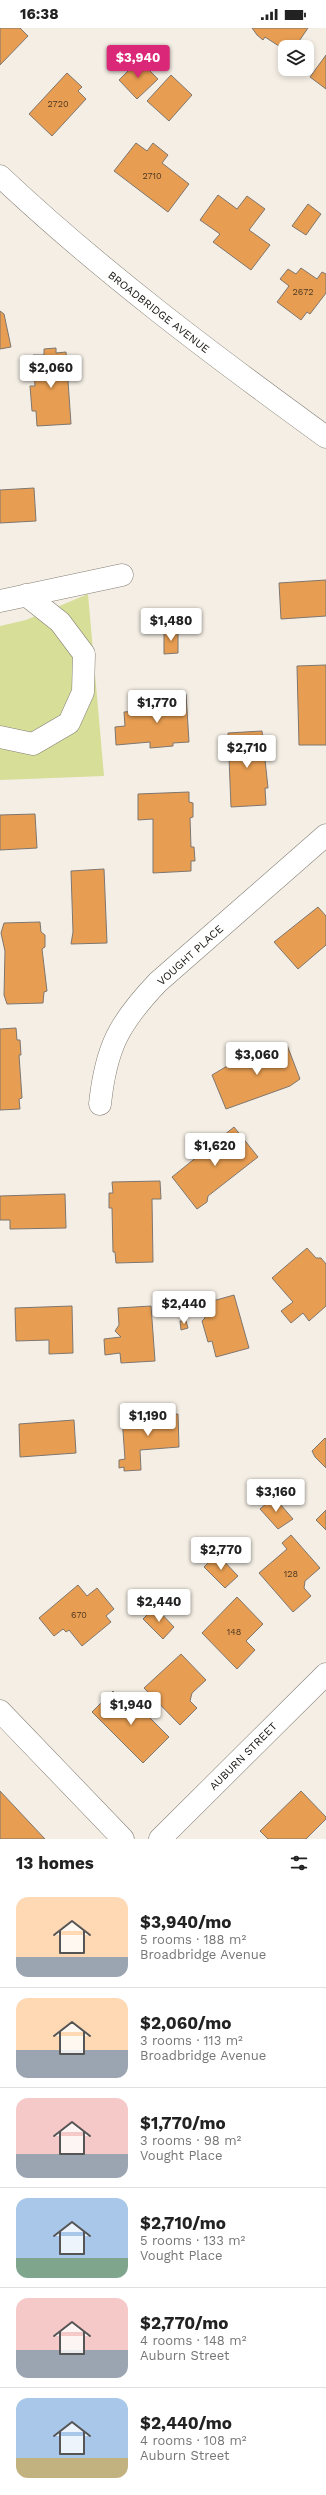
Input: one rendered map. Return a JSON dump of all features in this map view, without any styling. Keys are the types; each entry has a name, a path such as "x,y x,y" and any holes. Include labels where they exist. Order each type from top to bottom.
{"street":[{"name":"BROADBRIDGE AVENUE","path":"0,176 41,214 115,278 212,354 326,437"},
{"path":"0,601 122,575"},
{"path":"0,737 33,744 68,723 83,692 84,654 60,622 26,595"},
{"name":"VOUGHT PLACE","path":"100,1104 109,1055 118,1032 136,1005 158,982 326,835"},
{"name":"AUBURN STREET","path":"160,1839 326,1674"},
{"path":"0,1711 123,1839"}],"green space":[{"path":"88,594 104,776 0,780 0,626 26,620"}],"building":[{"path":"0,28 20,28 28,36 0,65"},
{"path":"252,28 308,28 300,40 278,40 278,45 265,37 263,40"},
{"path":"326,55 326,89 310,77 314,76 314,72"},
{"path":"139,60 158,79 137,99 119,80"},
{"path":"67,73 82,87 78,91 86,99 52,136 29,114"},
{"path":"171,75 192,95 169,121 147,101"},
{"path":"136,143 147,151 153,143 168,155 162,163 189,184 168,212 114,171"},
{"path":"218,195 237,209 247,196 265,209 249,230 270,245 251,270 213,242 220,234 200,220"},
{"path":"308,204 321,214 306,235 292,226"},
{"path":"301,268 317,279 322,272 326,274 326,293 310,314 307,312 301,320 277,302 289,286 280,279 288,269 296,274"},
{"path":"0,311 4,314 11,347 0,349"},
{"path":"56,348 56,353 66,352 71,424 37,426 36,411 32,411 30,386 35,386 33,355 44,355 44,349"},
{"path":"34,488 36,521 0,523 0,490"},
{"path":"326,580 326,616 281,619 279,583"},
{"path":"164,631 178,631 178,653 164,654"},
{"path":"326,665 326,745 299,745 297,666"},
{"path":"186,694 189,742 173,743 173,746 150,748 150,742 116,745 115,727 125,726 124,712 161,709 161,696"},
{"path":"262,731 268,788 265,788 266,805 231,807 228,733"},
{"path":"189,792 189,802 193,803 193,817 190,818 191,847 194,847 195,861 191,861 191,871 153,873 153,819 138,820 138,794"},
{"path":"35,814 37,848 0,850 0,815"},
{"path":"104,869 107,943 71,944 73,932 71,871"},
{"path":"318,907 326,916 326,945 298,969 274,942"},
{"path":"40,922 41,932 45,935 45,947 42,949 47,991 44,992 43,1003 7,1004 4,995 5,951 1,933 4,923"},
{"path":"16,1028 17,1040 20,1040 21,1055 19,1055 22,1098 19,1099 20,1109 0,1110 0,1029"},
{"path":"287,1045 300,1079 290,1086 226,1109 212,1075 234,1062 237,1064 274,1046"},
{"path":"234,1127 258,1157 208,1196 207,1202 197,1209 172,1177"},
{"path":"160,1181 161,1199 152,1199 153,1262 116,1263 115,1252 113,1252 112,1208 109,1208 109,1193 113,1193 112,1182"},
{"path":"65,1194 66,1228 10,1229 10,1220 0,1220 0,1196"},
{"path":"307,1248 316,1258 321,1258 326,1264 326,1306 309,1321 303,1313 291,1323 281,1311 293,1302 272,1278"},
{"path":"234,1295 249,1348 216,1357 212,1341 208,1342 202,1321 205,1318 202,1304"},
{"path":"72,1306 73,1353 49,1354 49,1340 16,1341 15,1308"},
{"path":"151,1306 155,1361 121,1363 120,1353 105,1355 104,1339 121,1337 115,1331 119,1325 118,1308"},
{"path":"180,1321 186,1321 188,1328 181,1330"},
{"path":"178,1414 179,1447 140,1450 141,1470 124,1471 124,1467 119,1468 119,1460 125,1459 122,1417"},
{"path":"74,1420 76,1453 20,1457 19,1424"},
{"path":"325,1438 326,1468 315,1457 312,1451"},
{"path":"274,1497 293,1519 278,1529 260,1509"},
{"path":"326,1510 326,1530 316,1520"},
{"path":"291,1535 320,1568 305,1581 304,1588 311,1596 293,1612 259,1573 287,1549 282,1543"},
{"path":"217,1554 238,1576 225,1588 204,1567"},
{"path":"78,1585 87,1596 97,1588 114,1609 106,1616 111,1622 82,1646 69,1630 66,1632 63,1629 54,1636 39,1618"},
{"path":"167,1594 172,1600 163,1607 158,1601"},
{"path":"237,1597 263,1624 246,1641 255,1650 237,1669 202,1633"},
{"path":"155,1607 174,1627 163,1639 143,1619"},
{"path":"181,1654 206,1680 192,1693 190,1701 197,1708 180,1725 144,1688"},
{"path":"113,1691 124,1702 129,1697 169,1737 143,1763 92,1712"},
{"path":"0,1791 45,1839 0,1839"},
{"path":"301,1791 326,1817 326,1819 306,1839 268,1839 260,1831"}]}
